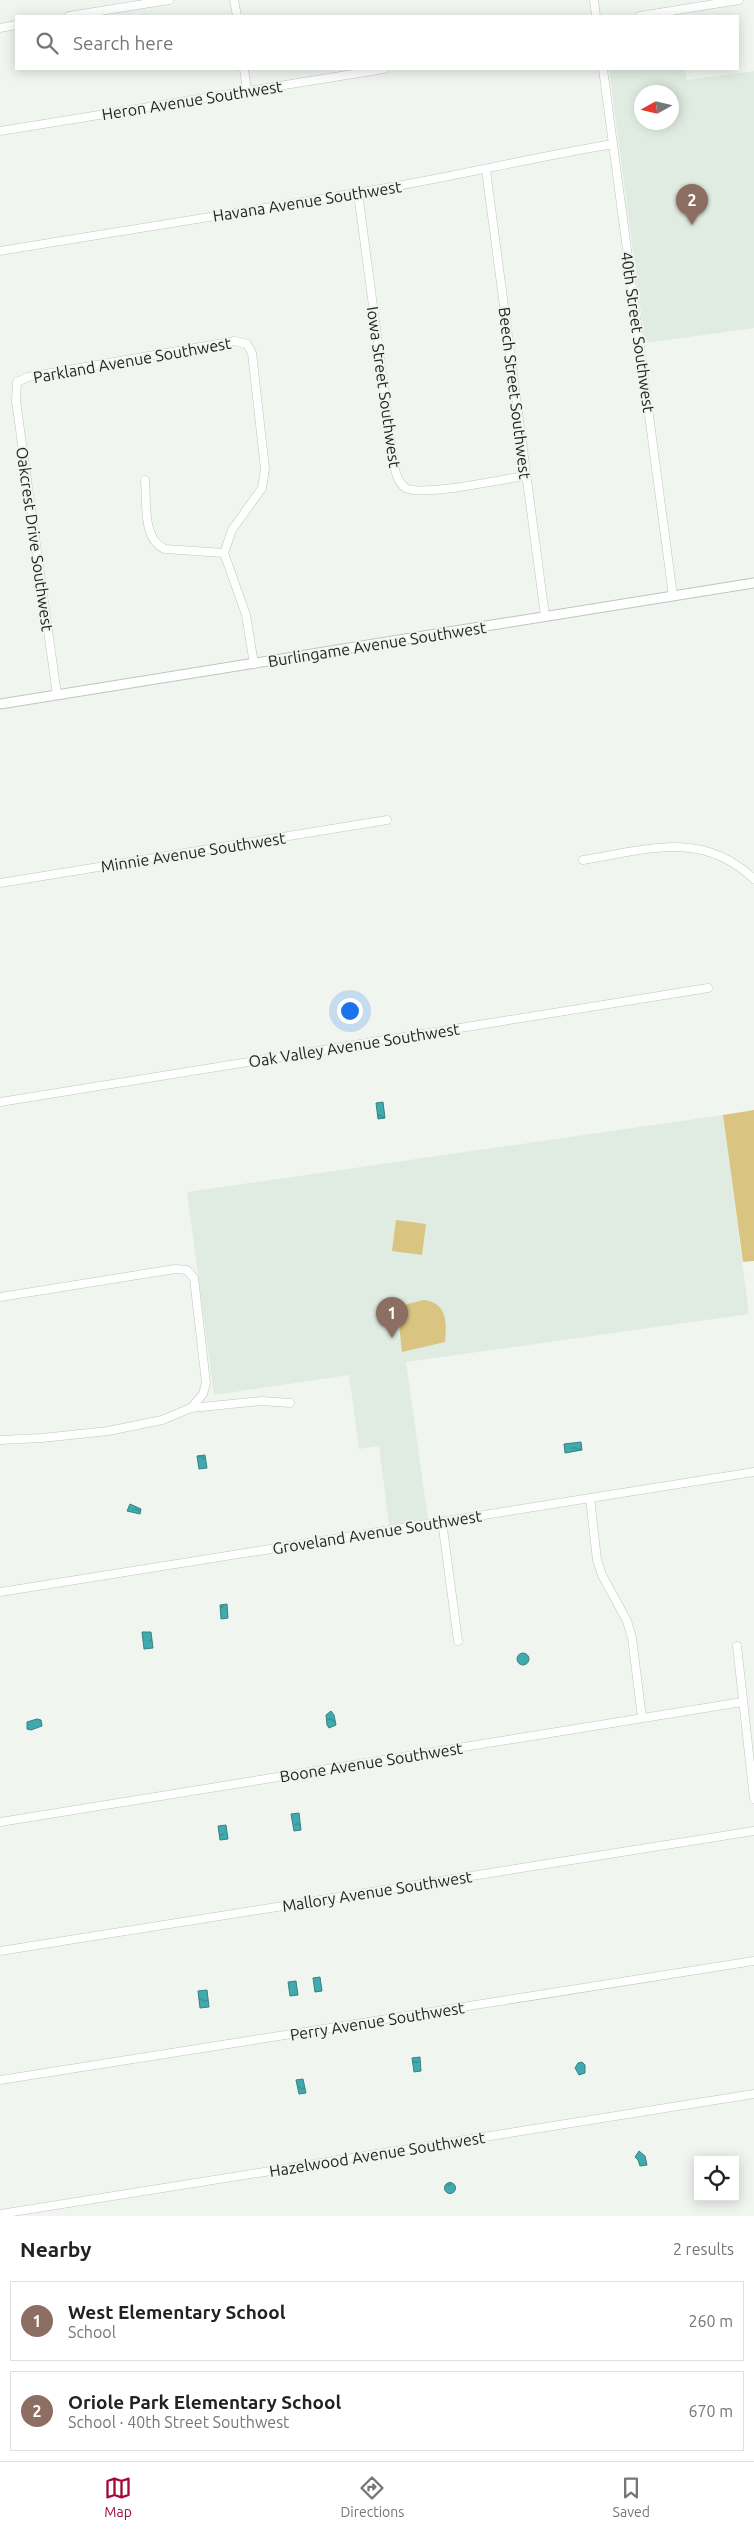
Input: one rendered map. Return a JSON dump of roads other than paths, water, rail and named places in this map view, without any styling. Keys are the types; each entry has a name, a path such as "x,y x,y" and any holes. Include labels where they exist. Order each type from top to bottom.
{"street":[{"path":"75,15 169,0"},
{"path":"234,0 237,15"},
{"path":"594,0 596,15"},
{"path":"646,15 739,0"},
{"path":"0,28 15,25"},
{"path":"244,70 248,91"},
{"name":"Heron Avenue Southwest","path":"0,131 378,70"},
{"name":"40th Street Southwest","path":"603,70 674,596"},
{"name":"Havana Avenue Southwest","path":"0,251 358,193 486,170 546,155 613,144"},
{"name":"Beech Street Southwest","path":"486,170 544,616"},
{"name":"Iowa Street Southwest","path":"358,193 392,449 399,480 406,488 428,491 526,476"},
{"name":"Parkland Avenue Southwest","path":"17,382 28,377 235,341 248,344 252,353 255,372 266,470 262,488 232,530 224,553"},
{"name":"Oakcrest Drive Southwest","path":"17,382 16,401 57,696"},
{"path":"145,480 150,532 159,547 224,553 246,615 254,664"},
{"name":"Burlingame Avenue Southwest","path":"0,704 754,583"},
{"name":"Minnie Avenue Southwest","path":"0,883 386,820"},
{"path":"583,860 672,846 693,847 710,850 726,858 754,880"},
{"name":"Oak Valley Avenue Southwest","path":"0,1102 708,988"},
{"path":"0,1297 176,1269 187,1270 194,1278 206,1383 203,1394 191,1408"},
{"path":"0,1440 49,1438 108,1431 162,1420 191,1408 262,1402 290,1403"},
{"name":"Groveland Avenue Southwest","path":"0,1592 754,1472"},
{"path":"590,1498 597,1560 602,1575 627,1620 632,1638 642,1718"},
{"path":"442,1521 458,1641"},
{"path":"737,1646 754,1799"},
{"name":"Boone Avenue Southwest","path":"0,1822 742,1702"},
{"name":"Mallory Avenue Southwest","path":"0,1951 754,1831"},
{"name":"Perry Avenue Southwest","path":"0,2080 754,1961"},
{"name":"Hazelwood Avenue Southwest","path":"0,2214 754,2094"}],"water":[{"path":"383,1102 385,1118 378,1119 376,1103"},
{"path":"581,1442 582,1450 565,1453 564,1444"},
{"path":"205,1455 207,1468 199,1469 197,1456"},
{"path":"130,1504 141,1509 140,1514 127,1511"},
{"path":"227,1604 228,1618 221,1619 220,1605"},
{"path":"142,1632 151,1632 153,1648 144,1649"},
{"path":"521,1653 525,1653 529,1659 525,1665 521,1665 517,1661 517,1657"},
{"path":"331,1711 336,1725 329,1728 326,1715"},
{"path":"37,1719 41,1720 42,1726 31,1730 27,1729 27,1722"},
{"path":"299,1813 301,1830 294,1831 291,1814"},
{"path":"226,1825 228,1839 220,1840 218,1826"},
{"path":"320,1977 322,1991 315,1992 313,1978"},
{"path":"296,1981 298,1995 290,1996 288,1982"},
{"path":"207,1990 209,2007 200,2008 198,1991"},
{"path":"420,2057 421,2071 414,2072 412,2058"},
{"path":"582,2062 585,2065 585,2073 579,2075 575,2068 578,2063"},
{"path":"303,2079 306,2093 299,2094 296,2080"},
{"path":"639,2151 645,2156 647,2165 640,2166 635,2157"},
{"path":"450,2182 456,2188 450,2194 444,2188"}],"place":[{"name":"Oriole Park Elementary School","path":"692,225"},
{"name":"West Elementary School","path":"392,1338"}]}
